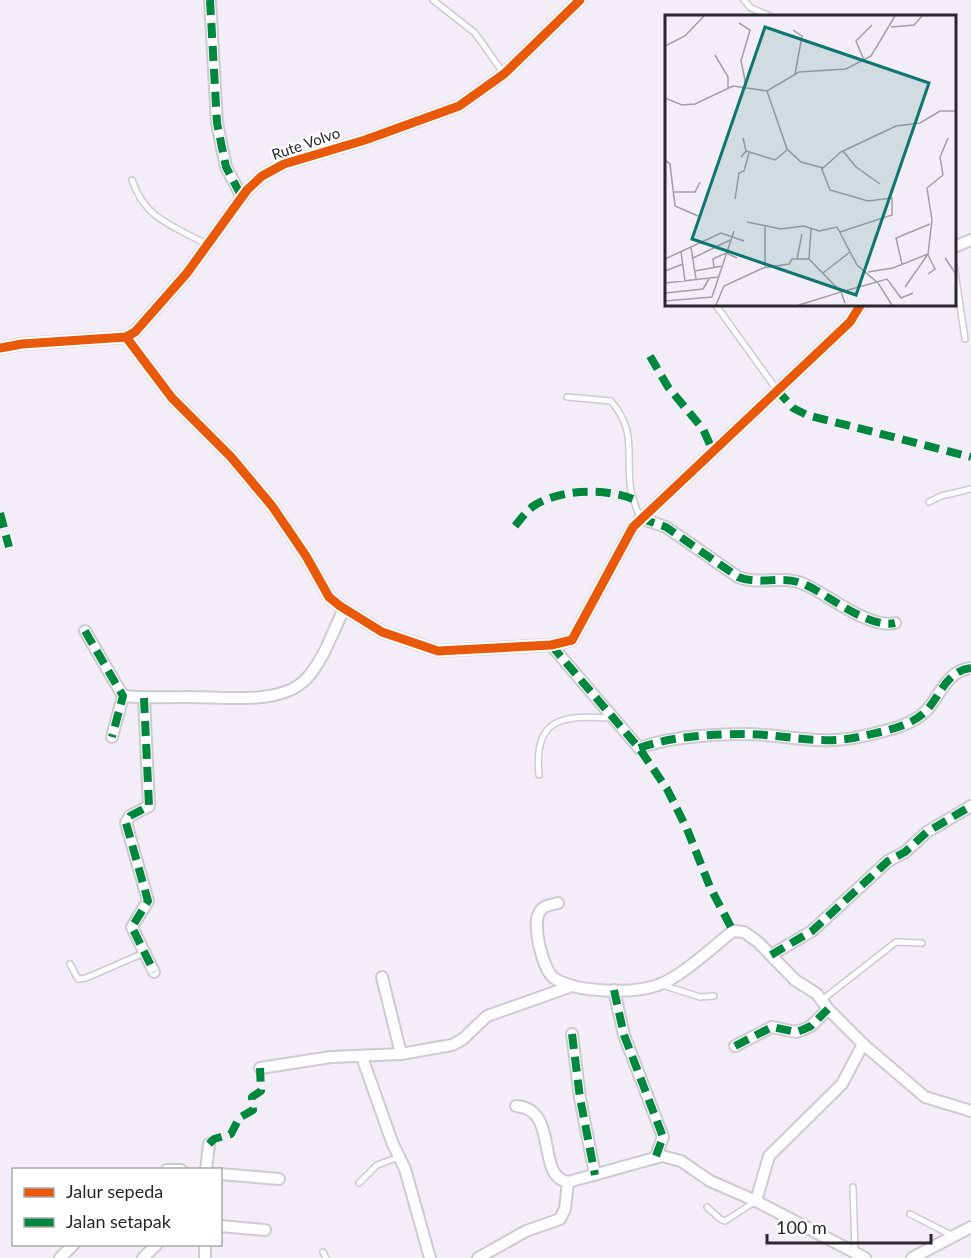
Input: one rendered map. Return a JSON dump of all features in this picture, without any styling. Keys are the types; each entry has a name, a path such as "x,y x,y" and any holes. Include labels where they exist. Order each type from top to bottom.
{"street":[{"path":"210,0 217,123 226,167 242,197"},
{"name":"Rute Volvo","path":"126,337 135,332 187,273 242,197 262,176 284,164 365,140 459,106 504,74 580,0"},
{"path":"956,246 971,240"},
{"path":"2,345 126,337 172,398 231,457 273,506 306,556 329,597 382,632 438,651 551,645 566,643 576,636 633,527 640,518 850,321 860,306"},
{"path":"640,518 666,527 738,577 746,580 775,578 804,584 877,623 895,623"},
{"path":"123,696 245,698 276,695 295,688 308,677 344,609"},
{"path":"85,631 123,696 112,736"},
{"path":"551,645 611,718 639,748 668,740 747,734 827,742 908,724 926,711 956,672 971,668"},
{"path":"144,698 149,806 130,816 126,824 148,901 132,927 154,972"},
{"path":"771,955 812,930 888,861 905,852 927,832 971,806"},
{"path":"558,903 545,906 538,914 540,949 548,973 556,980 572,986 633,992 660,985 733,931 744,932 795,980 818,994 863,1044 925,1097 971,1111"},
{"path":"382,977 401,1054"},
{"path":"260,1068 331,1057 401,1054 452,1045 463,1039 487,1016 572,986"},
{"path":"614,990 624,1035 663,1137 656,1156"},
{"path":"735,1046 772,1027 796,1032 812,1026 825,1004"},
{"path":"572,1034 580,1098 595,1175"},
{"path":"756,1201 769,1156 842,1084 863,1044"},
{"path":"362,1057 405,1169 430,1258"},
{"path":"516,1106 528,1107 536,1113 552,1169 558,1178 568,1182 656,1156 681,1161 710,1181 756,1201 865,1258"},
{"path":"206,1168 209,1144"},
{"path":"222,1174 279,1179"},
{"path":"478,1258 526,1231 560,1219 566,1209 568,1182"},
{"path":"222,1226 265,1230"},
{"path":"912,1258 971,1227"},
{"path":"60,1258 73,1246"},
{"path":"143,1258 156,1246"}],"lane":[{"path":"433,0 475,33 504,74"},
{"path":"744,0 751,8 768,15"},
{"path":"132,180 142,205 151,213 206,244"},
{"path":"956,278 965,339"},
{"path":"716,306 777,390"},
{"path":"567,398 605,400 611,401 616,406 630,439 631,493 640,518"},
{"path":"929,502 941,496 971,489"},
{"path":"539,775 539,744 546,729 566,718 611,718"},
{"path":"825,1004 896,942 922,943"},
{"path":"70,964 78,979 86,978 144,953"},
{"path":"660,985 700,997 714,996"},
{"path":"359,1183 377,1165 399,1157"},
{"path":"853,1187 855,1252"},
{"path":"707,1206 720,1220 725,1221 756,1201"},
{"path":"910,1214 954,1236"},
{"path":"323,1252 326,1258"}],"marked path":[{"path":"210,0 217,123 226,167 242,197"},
{"path":"650,356 668,387 703,429 712,449"},
{"path":"777,390 793,408 807,415 971,457"},
{"path":"515,526 532,507 570,493 610,493 633,499"},
{"path":"0,513 9,547"},
{"path":"640,518 666,527 738,577 798,582 862,617 885,624 895,623"},
{"path":"85,631 123,696 112,737"},
{"path":"551,645 639,748 667,789 687,829 710,887 733,931"},
{"path":"639,748 679,738 707,735 748,734 834,740 896,728 920,716 950,679 963,670 971,668"},
{"path":"144,698 149,806 130,816 126,823 148,901 132,927 154,972"},
{"path":"771,955 812,931 888,861 905,852 927,832 971,806"},
{"path":"614,990 624,1035 663,1137 656,1156"},
{"path":"735,1046 772,1027 796,1032 802,1030 811,1026 828,1009"},
{"path":"572,1034 580,1098 595,1175"},
{"path":"209,1144 214,1139 231,1134 239,1118 253,1110 252,1097 261,1091 260,1068"}],"cycle path":[{"path":"0,348 22,344 126,337 135,332 187,273 247,190 262,176 284,164 365,140 459,106 504,74 580,0"},
{"path":"126,337 172,398 231,457 272,506 306,556 329,597 382,632 438,651 551,645 572,640 633,527 850,322 860,306"}]}
